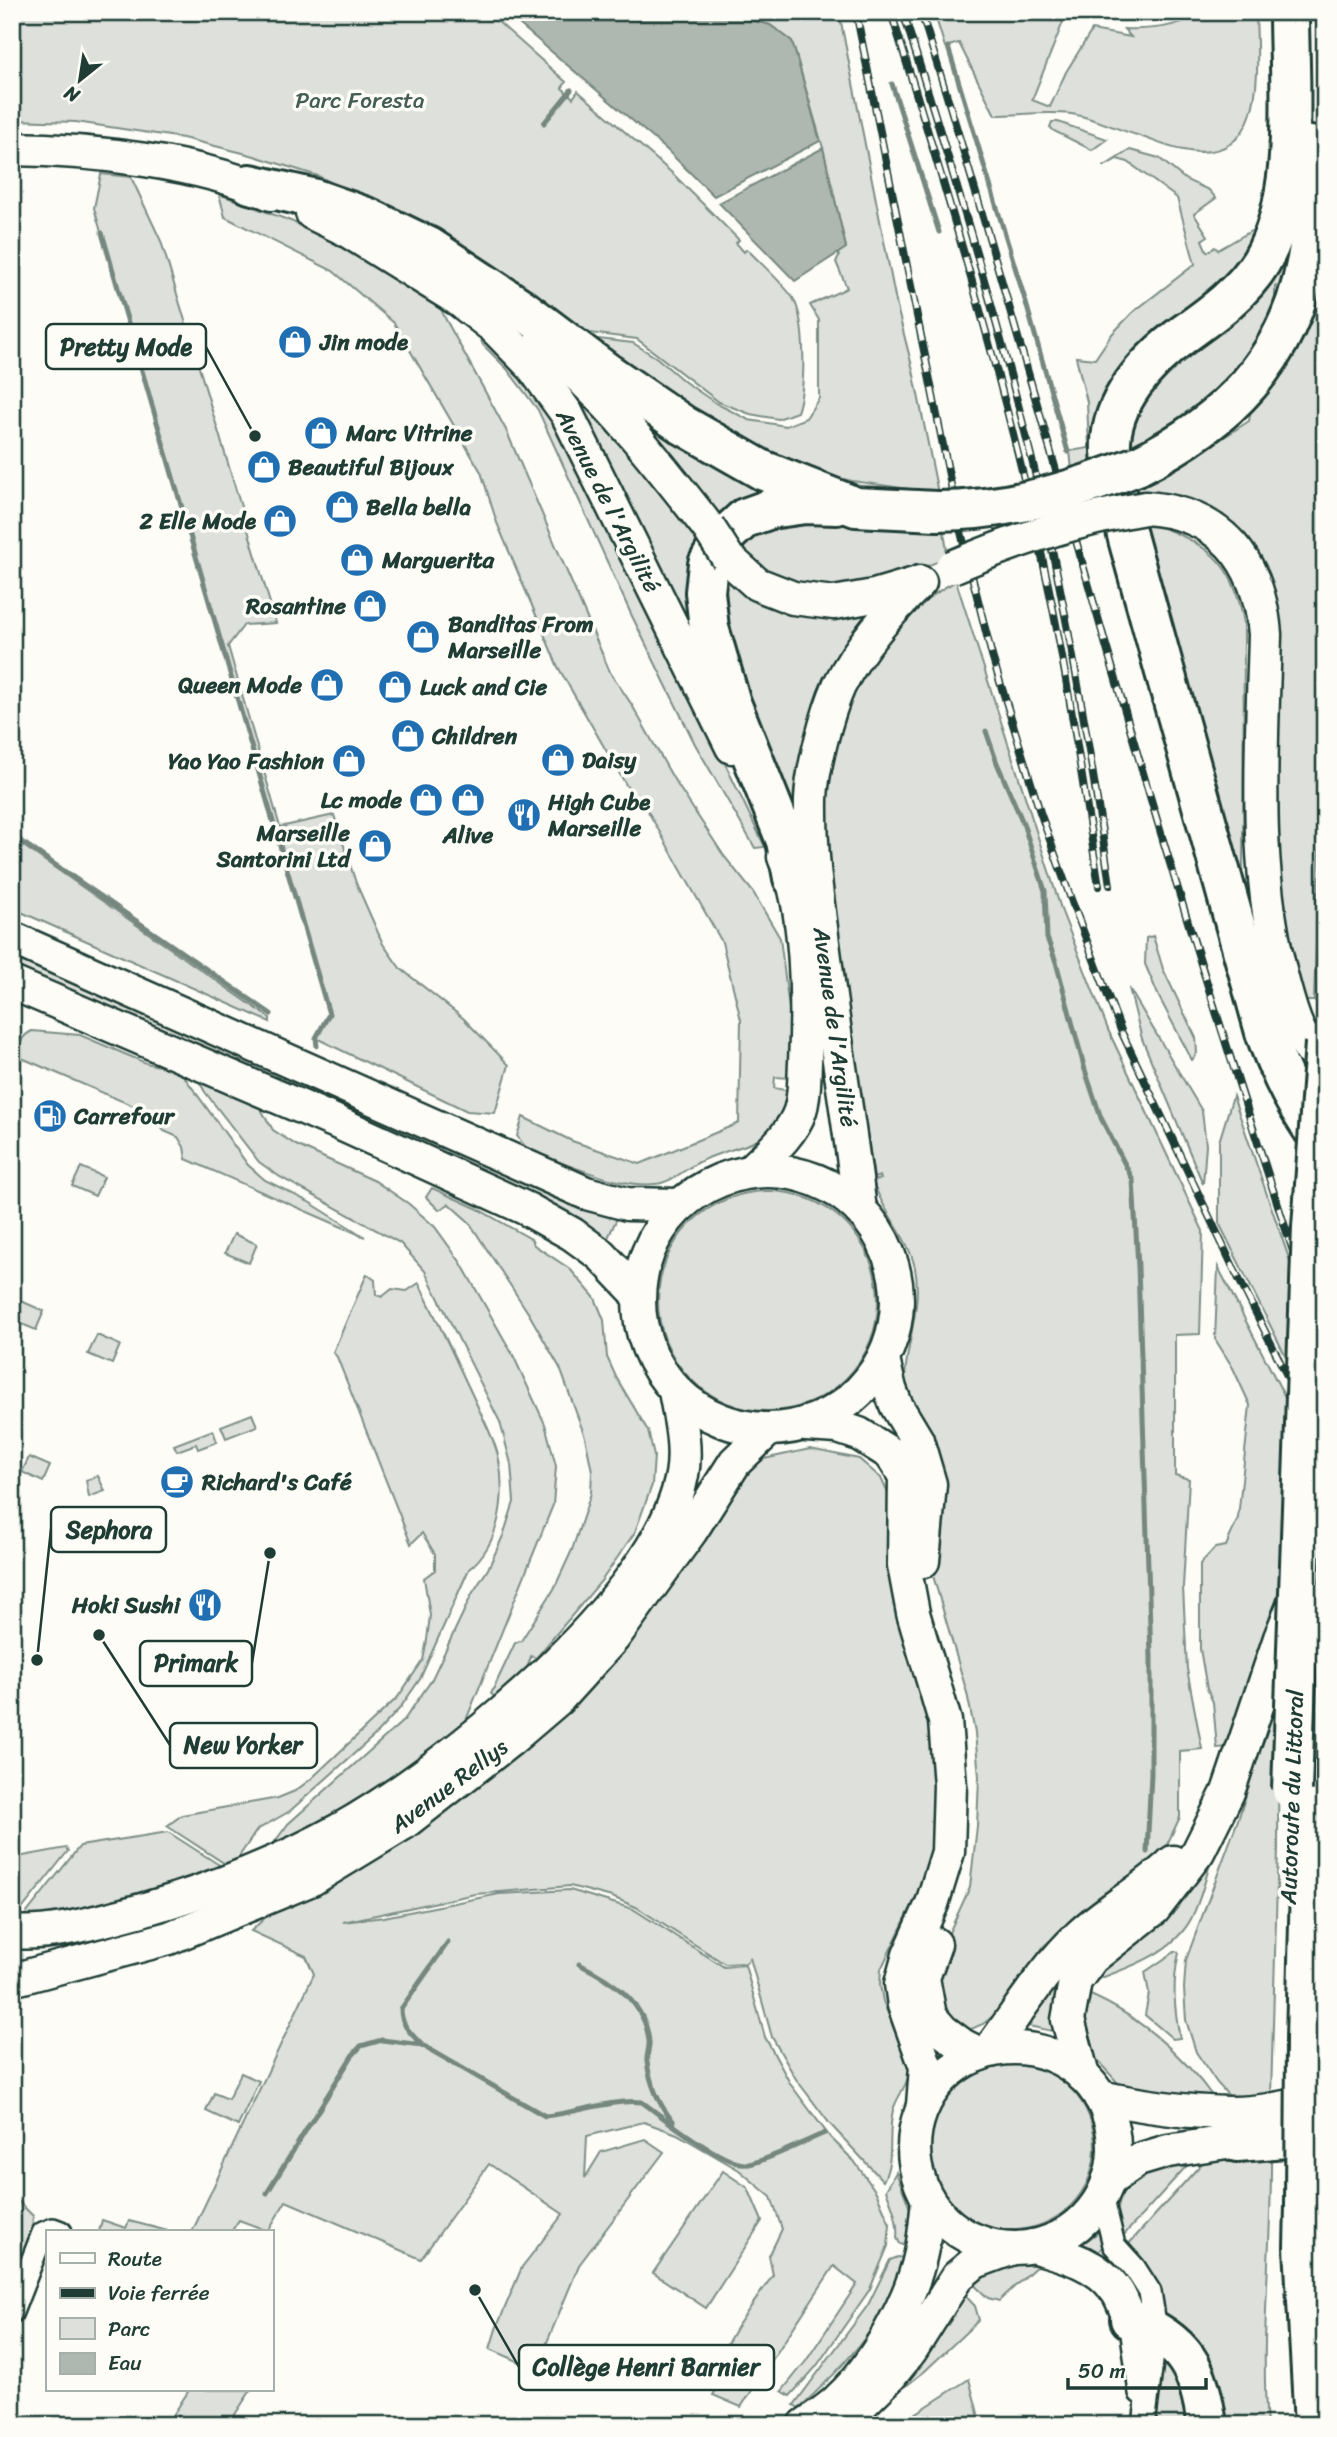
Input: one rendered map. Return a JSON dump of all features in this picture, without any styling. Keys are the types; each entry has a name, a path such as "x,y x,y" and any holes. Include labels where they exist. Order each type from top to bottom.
{"highway":[{"path":"1289,12 1289,166 1280,220 1261,262 1238,290 1165,348 1135,381 1122,403 1111,448 1116,493 1128,539 1265,1032 1279,1074 1304,1119 1325,1147"},
{"path":"793,877 786,841 731,703 709,628 705,592 708,564 722,539 745,518 770,509 805,504 937,511 975,511 1007,506 1068,491 1137,466 1174,448 1208,423 1250,385 1273,353 1298,297 1308,257 1311,204 1305,12"},
{"path":"250,184 312,198 369,218 429,247 521,308 606,372 683,425 762,470 856,507"},
{"name":"Autoroute du Littoral","path":"1290,2425 1295,2206 1310,2043 1312,1227 1325,1044"},
{"name":"Autoroute du Littoral","path":"1311,1806 1325,1552"},
{"path":"1310,2043 1325,1993"},
{"path":"1237,2142 1325,2135"},
{"name":"Autoroute du Littoral","path":"1295,2206 1306,2286 1314,2425"},
{"path":"1143,2325 1169,2338 1196,2374 1207,2425"}],"main road":[{"name":"Avenue de l'Argilité","path":"12,149 57,150 141,160 214,174 250,184 343,228 459,300 495,328 533,367 567,414 754,791 793,877 801,933 807,1021 800,1111 784,1138 750,1172"},
{"path":"343,228 435,273 496,310 543,344 593,390 645,446 708,527 728,558 757,584 793,598 834,603 874,596 920,582 988,551 1104,515 1146,508 1182,513 1219,533 1244,563 1263,606 1265,634 1260,828 1268,920 1280,975 1298,1032 1309,1050 1325,1065"},
{"name":"Avenue de l'Argilité","path":"860,1210 815,879 811,797 823,730 839,687 877,628 920,582"},
{"path":"12,938 586,1193 627,1204 680,1205"},
{"path":"12,983 334,1121 527,1209 572,1234 601,1255 638,1294"},
{"path":"750,1172 790,1173 828,1186 860,1210 880,1236 892,1265 897,1298 894,1330 883,1360 863,1389 836,1410 804,1424 768,1430 734,1426 703,1412 675,1391 654,1362 641,1329 638,1294 644,1261 658,1230 680,1205 701,1189 724,1178 750,1172"},
{"path":"883,1360 896,1405 917,1440 930,1484 921,1578 931,1630 960,1714 970,1776 969,1821 957,1883 923,1978 924,1985 930,2016 943,2031 962,2045 985,2053"},
{"name":"Avenue Rellys","path":"12,1932 77,1927 155,1907 239,1877 338,1831 409,1787 481,1730 564,1656 619,1595 659,1536 683,1474 683,1436 675,1391"},
{"path":"804,1424 838,1427 859,1434 891,1454 905,1476 904,1564 912,1613 946,1721 950,1785 948,1852 932,1904 909,1955 901,1984 904,2005 926,2067 923,2105 915,2129 914,2154 918,2179 928,2200 945,2221 965,2235 988,2245 1023,2247 1080,2261 1098,2272 1116,2289 1143,2325"},
{"name":"Avenue Rellys","path":"12,1980 169,1938 312,1879 404,1823 557,1700 614,1637 691,1531 735,1462 768,1430"},
{"path":"1105,2189 1114,2153 1111,2124 1091,2086 1068,2020 1075,1981 1092,1958 1154,1909 1198,1852 1228,1792 1280,1638 1325,1527"},
{"path":"985,2053 1058,1958 1080,1934 1161,1874 1228,1792"},
{"path":"923,2105 937,2083 957,2066 985,2053 1017,2048 1041,2052 1063,2061 1091,2086 1151,2108 1229,2113 1271,2110 1325,2099"},
{"path":"840,2425 873,2394 911,2350 957,2277 975,2262 1054,2240 1073,2229 1089,2215 1105,2189 1138,2160 1168,2151 1237,2142 1325,2122"},
{"path":"804,2425 840,2398 871,2361 888,2333 912,2285 921,2255 928,2200"}],"street":[{"path":"1105,2189 1114,2245 1134,2267 1150,2292 1143,2325 1144,2425"},
{"path":"12,2312 43,2233 46,2232"}],"green space":[{"name":"Parc Foresta","path":"12,12 487,12 566,82 562,88 573,98 578,91 672,173 739,240 736,243 744,252 747,249 789,292 797,308 802,337 802,387 797,412 778,419 750,414 719,402 637,339 590,333 561,318 395,213 318,176 183,138 76,122 12,120"},
{"path":"839,12 897,307 938,493 852,481 795,468 738,442 590,338 633,343 717,404 749,420 786,426 806,418 819,398 819,320 810,305 847,288 836,262 838,253 846,247 823,148 792,41 770,25 729,14"},
{"path":"934,12 1045,12 1063,22 1032,100 1050,107 1066,72 1092,30 1131,37 1124,29 1164,26 1184,21 1202,12 1256,12 1256,84 1252,108 1245,128 1231,143 1211,151 1172,148 1096,120 1071,114 995,115 959,43 945,47"},
{"path":"1052,122 1107,139 1092,150 1054,131 1050,127"},
{"path":"1130,150 1159,158 1186,180 1209,190 1216,198 1194,214 1208,236 1202,240 1207,252 1215,247 1218,250 1263,224 1247,264 1097,462 1072,470 1070,451 1089,448 1087,402 1076,357 1095,359 1112,334 1132,313 1195,264 1177,198 1128,162 1117,159 1103,167"},
{"path":"101,174 131,177 161,241 276,623 244,625 228,646 280,827 334,815 356,883 383,944 400,968 463,1018 509,1065 495,1113 467,1111 316,1038 329,1014 94,208"},
{"path":"219,194 317,231 375,260 437,300 506,430 610,672 673,778 724,856 753,892 780,938 793,1039 790,1078 775,1077 774,1088 790,1091 785,1110 777,1124 756,1141 699,1162 667,1181 643,1184 605,1178 537,1155 527,1149 517,1136 523,1117 572,1141 640,1164 739,1123 741,1020 722,942 641,799 633,797 558,667 497,523 481,472 394,323 333,271 225,217"},
{"path":"1296,210 1284,287 1275,286 1275,311 1265,338 1194,416 1123,453 1138,394"},
{"path":"1325,225 1325,689 1314,1001 1305,1001 1283,909 1275,796 1278,611 1273,592 1266,573 1246,540 1218,514 1181,499 1127,496 1138,480 1184,463 1249,421 1251,408"},
{"path":"475,326 500,349 557,420 765,847 755,848 695,744 631,614 538,410 507,369 483,345"},
{"path":"532,353 596,410 698,535 720,697"},
{"path":"595,378 777,491 716,525"},
{"path":"766,517 943,526 948,557 872,587 833,593 792,590 733,553"},
{"path":"1147,522 1201,546 1214,556 1224,568 1239,601 1244,623 1243,869 1237,884 1292,1053 1308,1073 1307,1094 1287,1065 1133,524"},
{"path":"717,568 876,605 826,684 812,714 795,785 791,832 714,585"},
{"path":"956,581 1062,912 1109,1032 1203,1231 1200,1334 1175,1335 1175,1475 1189,1479 1183,1587 1187,1669 1202,1749 1180,1751 1180,1817 1165,1849 1044,1946 998,2012 983,2024 969,2030 954,2025 933,1994 943,1946 970,1887 979,1777 975,1733 967,1693 932,1572 905,1390 917,1299 915,1268 907,1245 882,1203 873,1181 881,1179 880,1176 874,1178 841,976 827,877 822,814 827,753 836,723 866,666 908,616"},
{"path":"12,838 270,1018 270,1022 12,908"},
{"path":"1153,936 1163,969 1196,1038 1197,1053 1192,1060 1145,964 1146,938"},
{"path":"12,950 618,1216 607,1240 587,1228 12,970"},
{"path":"1129,988 1202,1111 1206,1145 1203,1184 1142,1039"},
{"path":"32,1031 80,1035 146,1063 180,1071 248,1165 265,1180 309,1202 365,1237 186,1159 184,1147 178,1137 164,1131 150,1113 19,1056 21,1041"},
{"path":"201,1078 258,1104 273,1130 296,1145 375,1181 409,1204 435,1227 461,1263 513,1355 545,1424 556,1466 553,1505 460,1735 353,1807 265,1855 288,1824 404,1720 431,1681 503,1536 514,1502 511,1464 500,1422 425,1271 400,1243 280,1177 259,1162 205,1092 200,1083"},
{"path":"1233,1096 1294,1273 1290,1365 1219,1223 1219,1142"},
{"path":"81,1167 104,1177 95,1196 72,1186"},
{"path":"432,1188 476,1208 531,1239 534,1245 570,1269 595,1298 604,1320 607,1357 648,1431 654,1456 652,1485 635,1532 602,1580 536,1658 531,1656 526,1672 497,1698 491,1694 515,1643 521,1641 554,1589 572,1550 591,1493 592,1471 585,1437 560,1368 529,1314 469,1222 449,1204 439,1210 426,1197"},
{"path":"779,1191 810,1199 829,1209 846,1223 860,1240 870,1259 876,1279 876,1323 870,1343 860,1362 846,1379 829,1393 800,1407 757,1411 736,1407 716,1398 698,1386 683,1371 662,1333 658,1290 662,1269 671,1249 683,1231 698,1216 736,1195"},
{"path":"234,1234 257,1244 249,1263 225,1253"},
{"path":"1218,1267 1290,1407 1282,1575 1260,1659 1229,1747 1217,1748 1213,1702 1207,1689 1200,1649 1200,1564 1215,1548 1226,1546 1238,1518 1250,1405 1233,1368 1215,1339"},
{"path":"367,1274 375,1280 376,1295 382,1297 392,1289 407,1291 419,1283 495,1446 502,1490 498,1519 488,1547 469,1569 420,1679 400,1708 375,1735 290,1811 257,1830 240,1855 239,1863 230,1867 167,1826 182,1815 278,1798 295,1791 398,1697 423,1660 430,1615 424,1578 435,1570 435,1554 422,1533 411,1544 333,1352"},
{"path":"21,1301 44,1311 36,1330 12,1320"},
{"path":"97,1335 120,1345 112,1364 88,1354"},
{"path":"252,1414 257,1426 226,1438 221,1426"},
{"path":"213,1430 217,1442 198,1449 196,1444 177,1451 174,1445"},
{"path":"810,1449 859,1459 881,1478 891,1500 889,1550 894,1602 932,1724 936,1814 931,1858 917,1895 881,1969 883,2001 910,2069 893,2110 889,2164 883,2181 830,2124 796,2079 772,2037 750,1958 746,1963 725,1964 636,1907 612,1897 570,1886 475,1894 343,1922 384,1917 499,1894 570,1890 633,1909 724,1967 745,1965 765,2037 791,2085 830,2137 854,2161 876,2192 890,2224 888,2246 870,2289 816,2367 790,2396 782,2391 806,2361 857,2284 834,2266 741,2407 713,2395 726,2371 715,2365 736,2328 773,2275 769,2256 782,2229 771,2197 739,2170 677,2134 644,2122 587,2136 585,2178 601,2152 645,2139 664,2152 579,2265 536,2369 490,2349 522,2267 563,2214 489,2164 421,2259 286,2201 269,2230 239,2220 232,2230 193,2230 314,1974 306,1956 251,1931 272,1911 412,1834 521,1752 566,1710 624,1646 705,1541 740,1477 764,1459"},
{"path":"29,1457 50,1466 43,1482 22,1472"},
{"path":"98,1476 105,1491 89,1497 86,1480"},
{"path":"1279,1689 1278,1848 1271,2095 1229,2096 1196,2052 1186,2020 1186,1960 1239,1817"},
{"path":"168,1832 224,1868 108,1910 22,1919 80,1846"},
{"path":"66,1848 68,1851 15,1918 12,1918 12,1858"},
{"path":"1212,1857 1198,1904 1191,1919 1173,1942 1148,1958 1093,1981 1094,1964"},
{"path":"1176,1951 1179,1953 1175,1995 1180,2038 1173,2039 1145,2015 1149,1993 1145,1972"},
{"path":"1055,1978 1065,1983 1062,2033 1024,2025"},
{"path":"1078,1990 1118,2009 1155,2035 1188,2067 1216,2101 1143,2096 1118,2083 1085,2047"},
{"path":"1012,2064 1044,2070 1071,2088 1089,2115 1095,2147 1089,2179 1071,2206 1044,2224 1012,2230 980,2224 953,2206 935,2179 929,2147 935,2115 953,2088 980,2070"},
{"path":"241,2073 259,2081 238,2126 206,2111 214,2093 228,2099"},
{"path":"1229,2156 1238,2164 1271,2156 1265,2325 1267,2425 1218,2425 1126,2247 1204,2161"},
{"path":"1191,2161 1124,2235 1120,2234 1117,2226 1118,2206 1126,2186 1138,2171 1151,2165"},
{"path":"723,2171 748,2188 762,2221 706,2308 653,2273"},
{"path":"896,2172 912,2214 911,2247 900,2244 897,2238 896,2220 886,2190"},
{"path":"12,2195 33,2216 31,2241 12,2291"},
{"path":"102,2220 126,2228 129,2221 164,2230 100,2230"},
{"path":"1103,2229 1104,2244 1094,2258 1078,2247"},
{"path":"898,2257 909,2258 876,2322 846,2361 823,2385 799,2408 794,2405 868,2305 890,2260"},
{"path":"1041,2262 999,2301 988,2298 969,2280 998,2265 1032,2265"},
{"path":"961,2291 975,2306 979,2320 925,2371 867,2417"},
{"path":"1168,2351 1193,2425 1156,2425 1161,2352"},
{"path":"969,2379 981,2425 957,2425 950,2415 935,2425 898,2425"},
{"path":"188,2392 250,2392 228,2425 167,2425"}],"water":[{"path":"505,12 720,12 770,25 792,41 820,141 714,196 667,150"},
{"path":"823,148 846,248 795,281 719,203"}],"waterway":[{"path":"948,47 1068,452"},
{"path":"892,84 939,232"},
{"path":"544,123 571,90"},
{"path":"102,233 329,1014 316,1038 317,1046"},
{"path":"986,731 1023,823 1045,891 1047,938 1085,1070 1101,1118 1133,1180 1151,1657 1151,1774 1147,1852"},
{"path":"12,835 271,1014"},
{"path":"422,2045 405,2025 401,2009 448,1942"},
{"path":"579,1964 624,1993 641,2014 649,2041 647,2059 650,2078 659,2101 673,2121"},
{"path":"267,2193 352,2056 361,2046 382,2040 422,2045 545,2116 618,2102 642,2102 695,2140 739,2163 757,2162 825,2133"}],"railway":[{"path":"856,12 958,520 992,656 1040,812 1122,1033 1325,1452"},
{"path":"891,12 958,233 999,380 1036,529 1059,639 1099,886"},
{"path":"903,12 988,294 1033,464 1076,674 1110,885"},
{"path":"921,12 1170,863 1325,1348"}],"place":[{"name":"Jin mode","path":"295,342"},
{"name":"Marc Vitrine","path":"321,433"},
{"name":"Pretty Mode","path":"255,436"},
{"name":"Beautiful Bijoux","path":"264,467"},
{"name":"Bella bella","path":"342,507"},
{"name":"2 Elle Mode","path":"280,521"},
{"name":"Marguerita","path":"357,560"},
{"name":"Rosantine","path":"370,606"},
{"name":"Banditas From Marseille","path":"423,637"},
{"name":"Queen Mode","path":"327,685"},
{"name":"Luck and Cie","path":"395,687"},
{"name":"Children","path":"408,736"},
{"name":"Daisy","path":"558,760"},
{"name":"Yao Yao Fashion","path":"349,761"},
{"name":"Lc mode","path":"426,800"},
{"name":"Alive","path":"468,800"},
{"name":"High Cube Marseille","path":"524,815"},
{"name":"Marseille Santorini Ltd","path":"375,846"},
{"name":"Carrefour","path":"50,1116"},
{"name":"Richard's Café","path":"177,1482"},
{"name":"Primark","path":"270,1553"},
{"name":"Hoki Sushi","path":"205,1605"},
{"name":"New Yorker","path":"99,1635"},
{"name":"Sephora","path":"37,1660"},
{"name":"Collège Henri Barnier","path":"475,2290"}]}
